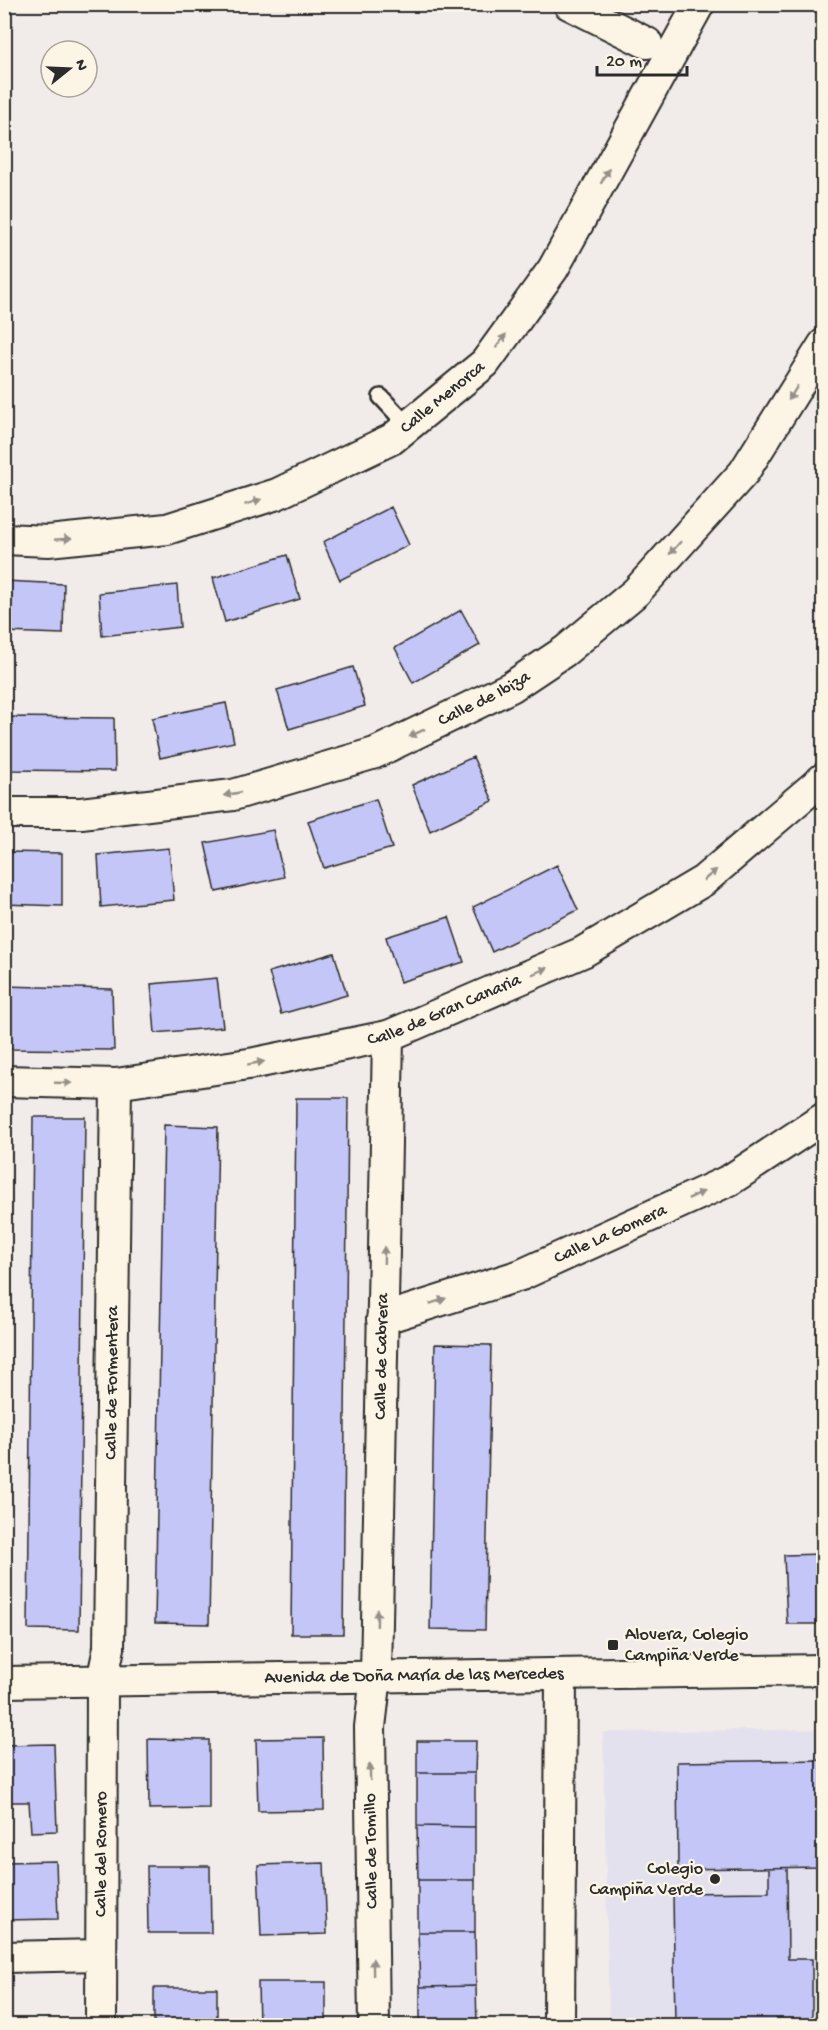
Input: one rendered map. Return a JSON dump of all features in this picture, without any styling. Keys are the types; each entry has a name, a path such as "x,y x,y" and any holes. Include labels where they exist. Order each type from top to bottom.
{"street":[{"path":"569,4 647,43"},
{"name":"Calle Menorca","path":"4,539 48,541 167,530 277,494 393,439 485,363 553,269 699,4"},
{"name":"Calle de Ibiza","path":"4,813 81,813 233,795 375,753 511,687 565,651 636,592 744,472 824,344"},
{"name":"Calle de Gran Canaria","path":"4,1081 116,1084 255,1063 388,1036 583,952 703,881 824,778"},
{"name":"Calle de Cabrera","path":"376,1677 388,1036"},
{"name":"Calle de Formentera","path":"102,1681 109,1648 116,1084"},
{"name":"Calle La Gomera","path":"382,1319 521,1275 552,1261 730,1180 824,1118"},
{"name":"Avenida de Doña María de las Mercedes","path":"4,1682 824,1670"},
{"path":"559,2025 561,1674"},
{"name":"Calle de Tomillo","path":"374,2025 370,1727 376,1677"},
{"name":"Calle del Romero","path":"101,2025 102,1681"},
{"path":"4,1957 101,1955"}],"lane":[{"path":"381,397 408,426"}],"shaded area":[{"name":"Colegio Campiña Verde","path":"823,1729 823,2025 609,2025 603,1732"}],"building":[{"path":"391,507 409,545 340,580 323,542"},
{"path":"287,555 300,599 225,622 213,578"},
{"path":"4,581 64,584 63,634 4,632"},
{"path":"177,585 180,627 102,636 99,593"},
{"path":"461,610 480,645 413,683 395,648"},
{"path":"353,667 365,706 289,729 277,690"},
{"path":"226,703 234,742 160,758 152,718"},
{"path":"4,717 114,718 115,771 4,770"},
{"path":"473,757 493,801 430,831 412,785"},
{"path":"376,799 392,848 324,868 308,821"},
{"path":"273,830 284,877 216,892 205,843"},
{"path":"169,848 174,900 101,907 98,855"},
{"path":"4,852 62,853 62,906 4,904"},
{"path":"557,865 578,910 492,952 473,907"},
{"path":"449,917 464,962 400,982 386,937"},
{"path":"334,953 347,995 281,1014 269,972"},
{"path":"217,978 223,1027 155,1033 151,984"},
{"path":"4,986 112,989 114,1050 4,1049"},
{"path":"296,1098 348,1098 343,1634 291,1634"},
{"path":"33,1117 85,1117 79,1630 28,1629"},
{"path":"164,1125 218,1127 209,1624 155,1623"},
{"path":"435,1344 491,1345 485,1630 430,1629"},
{"path":"824,1554 824,1624 787,1624 784,1555"},
{"path":"323,1738 324,1810 258,1811 256,1739"},
{"path":"148,1739 209,1740 209,1808 149,1809"},
{"path":"417,1741 476,1741 475,1773 417,1773"},
{"path":"54,1744 57,1831 31,1832 29,1802 4,1802 4,1745"},
{"path":"824,1760 824,1867 678,1869 677,1762"},
{"path":"417,1773 475,1773 475,1827 417,1826"},
{"path":"417,1826 475,1827 475,1880 418,1880"},
{"path":"56,1861 58,1919 5,1920 4,1862"},
{"path":"324,1863 327,1934 261,1936 258,1865"},
{"path":"147,1866 210,1866 211,1933 148,1933"},
{"path":"769,1868 787,1868 788,1959 812,1959 812,2026 675,2026 673,1893 769,1892"},
{"path":"418,1880 475,1880 475,1932 418,1932"},
{"path":"418,1932 475,1932 476,1986 420,1987"},
{"path":"258,1982 326,1982 326,2026 259,2026"},
{"path":"476,1986 477,2026 420,2026 420,1987"},
{"path":"154,1988 217,1988 217,2026 154,2026"}],"place":[{"name":"Alovera, Colegio Campiña Verde","path":"613,1645"},
{"name":"Colegio Campiña Verde","path":"715,1879"}]}
